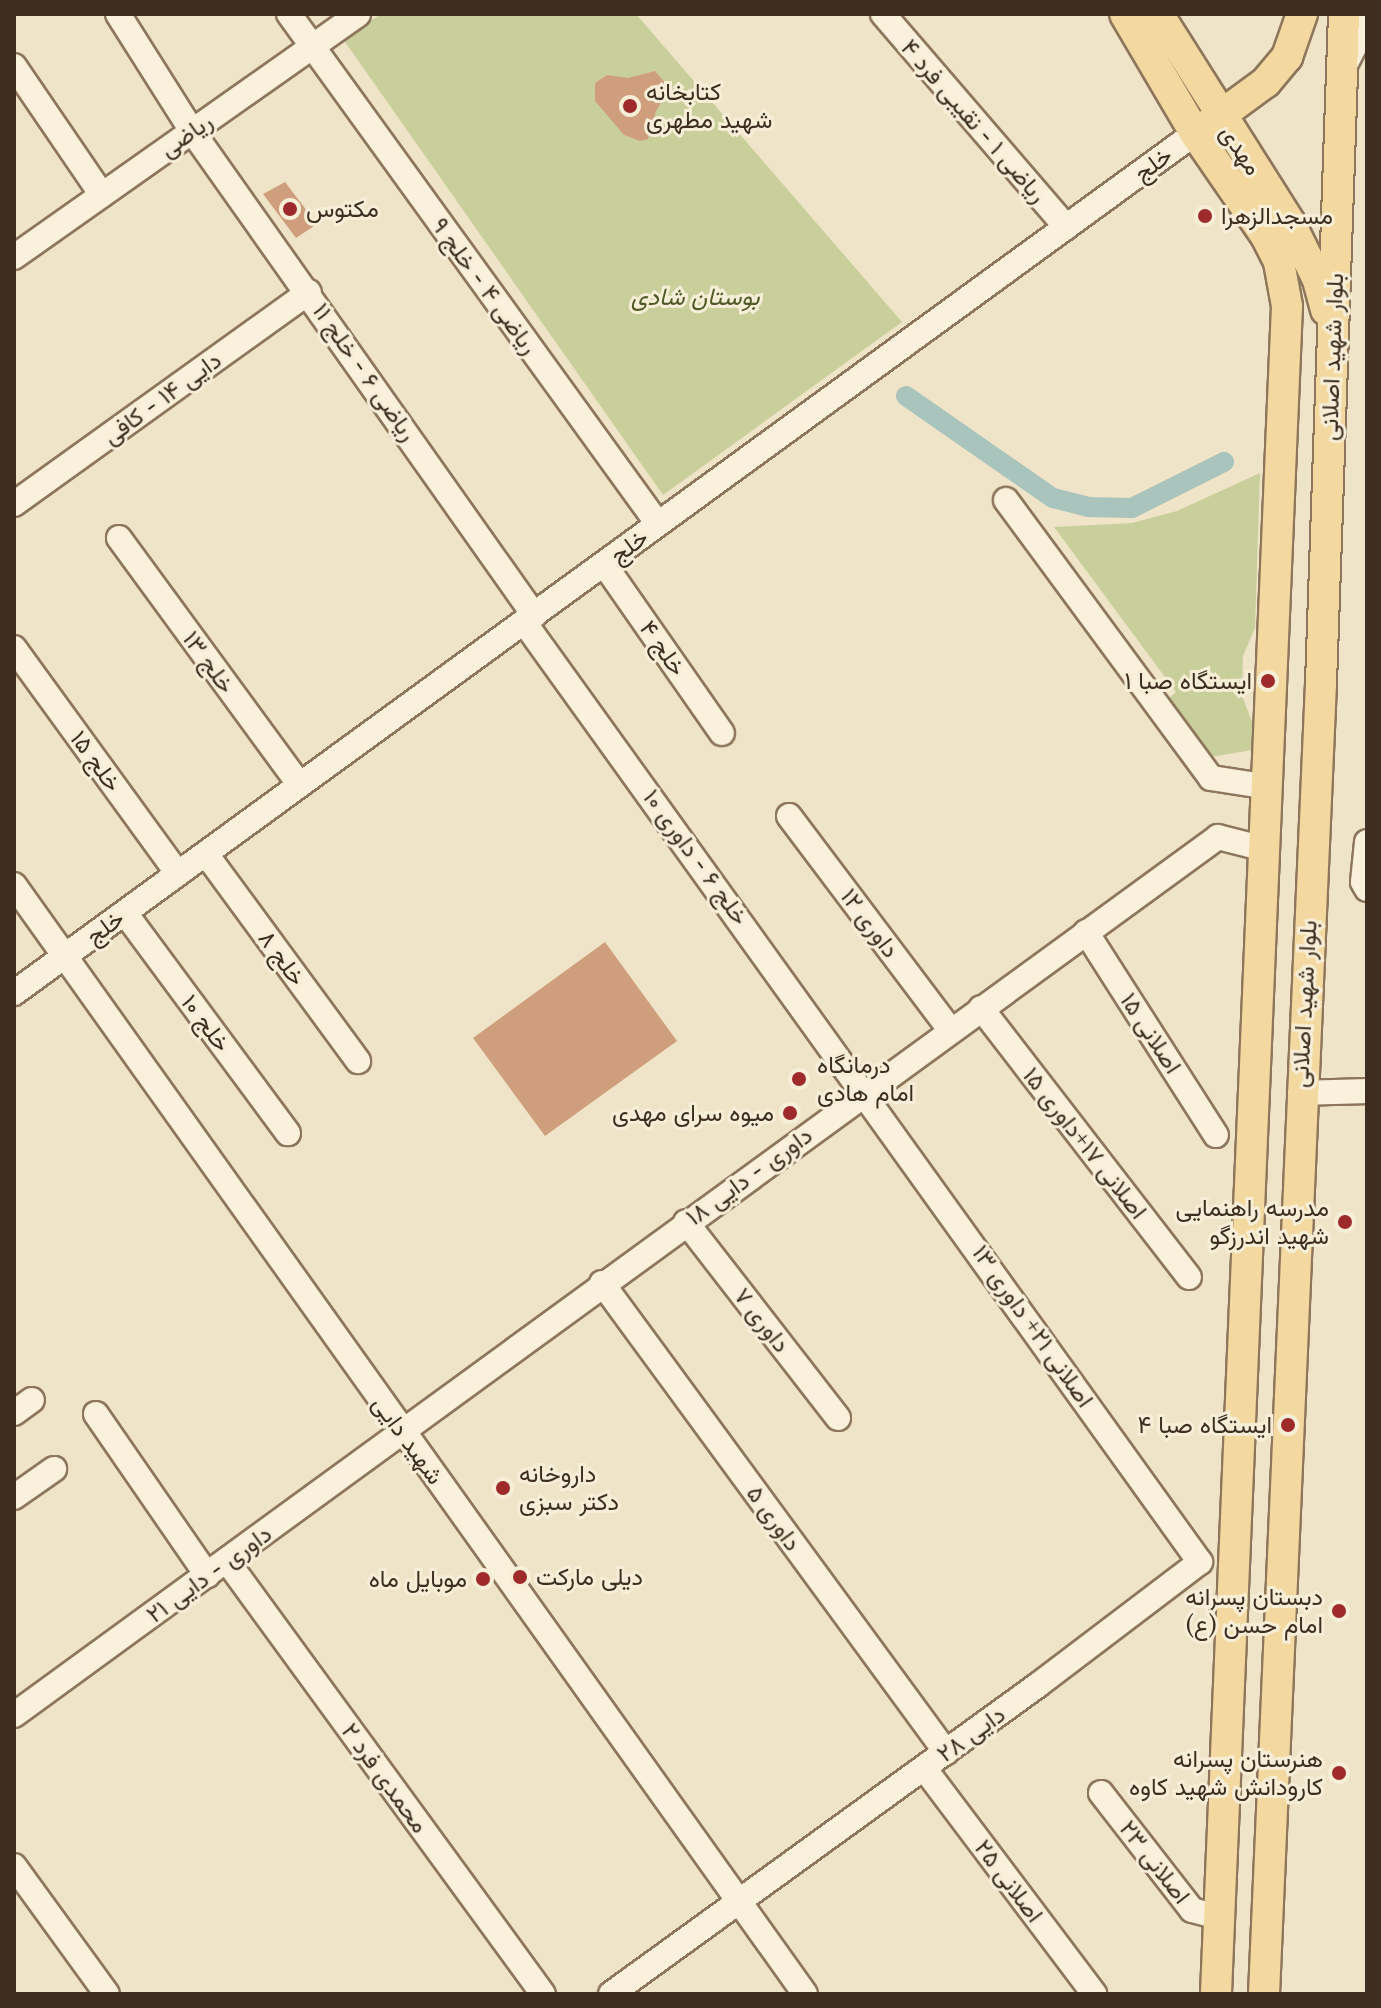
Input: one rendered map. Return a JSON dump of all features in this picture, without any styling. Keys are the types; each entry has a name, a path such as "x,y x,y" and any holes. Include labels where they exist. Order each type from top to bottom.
{"main road":[{"name":"مهدی","path":"1125,14 1207,126 1290,223 1318,280 1333,334"},
{"name":"مهدی","path":"1158,14 1207,126 1279,262 1287,306"},
{"path":"1207,126 1266,82 1287,57 1302,14"},
{"name":"بلوار شهید اصلانی","path":"1264,1994 1344,14"},
{"name":"بلوار شهید اصلانی","path":"1216,1994 1263,786 1287,306"},
{"path":"1219,1917 1267,1917"}],"street":[{"name":"ریاضی ۶ - خلج ۱۱","path":"118,14 192,131 309,292 529,619"},
{"name":"ریاضی ۴ - خلج ۹","path":"289,14 310,48 658,524"},
{"name":"ریاضی","path":"14,257 358,14"},
{"name":"ریاضی ۱ - نقیبی فرد ۴","path":"883,14 1066,227"},
{"path":"1343,73 1367,22"},
{"path":"14,66 102,195"},
{"name":"خلج","path":"14,993 1207,126"},
{"name":"دایی ۱۴ - کافی","path":"14,504 309,292"},
{"path":"1006,500 1211,778 1263,786"},
{"name":"خلج ۱۳","path":"119,538 300,785"},
{"name":"خلج ۴","path":"604,564 722,733"},
{"name":"خلج ۶ - داوری ۱۰","path":"529,619 867,1091"},
{"name":"خلج ۱۵","path":"14,648 178,874"},
{"name":"داوری ۱۲","path":"789,816 951,1031"},
{"name":"داوری - دایی ۱۸","path":"403,1434 602,1283 1218,837 1261,848"},
{"path":"1367,842 1363,882 1367,889"},
{"name":"خلج ۸","path":"206,854 358,1061"},
{"name":"شهید دایی","path":"14,885 63,958 805,1994"},
{"name":"خلج ۱۰","path":"125,913 288,1133"},
{"name":"اصلانی ۱۵","path":"1086,932 1216,1135"},
{"name":"اصلانی ۱۷+داوری ۱۵","path":"981,1008 1189,1277"},
{"name":"اصلانی ۲۱+ داوری ۱۳","path":"867,1091 1200,1562"},
{"path":"1300,1093 1367,1091"},
{"name":"داوری ۷","path":"686,1222 838,1418"},
{"name":"داوری ۵","path":"602,1283 946,1752"},
{"name":"محمدی فرد ۲","path":"96,1414 543,1994"},
{"name":"داوری - دایی ۲۱","path":"14,1715 403,1434"},
{"path":"14,1497 54,1469"},
{"name":"دایی ۲۸","path":"611,1994 946,1752 1200,1562"},
{"name":"اصلانی ۲۵","path":"924,1768 1094,1994"},
{"name":"اصلانی ۲۳","path":"1101,1793 1192,1910 1219,1917"},
{"path":"14,1866 107,1994"}],"green space":[{"name":"بوستان شادی","path":"381,14 636,14 902,322 663,495 343,39"},
{"path":"1260,473 1255,628 1243,656 1242,695 1252,722 1252,750 1205,758 1166,701 1176,692 1054,527 1132,523 1177,511"}],"building":[{"name":"کتابخانه شهید مطهری","path":"655,71 673,92 667,93 656,111 648,139 640,141 624,135 595,101 595,83 607,75 628,78"},
{"name":"مکتوس","path":"285,182 317,224 296,238 263,194"},
{"path":"605,942 677,1041 545,1136 473,1038"}],"waterway":[{"path":"906,396 1053,498 1088,507 1132,508 1224,462"}],"place":[{"name":"کتابخانه شهید مطهری","path":"630,106"},
{"name":"مکتوس","path":"290,209"},
{"name":"مسجدالزهرا","path":"1205,216"},
{"name":"ایستگاه صبا ۱","path":"1268,681"},
{"name":"درمانگاه امام هادی","path":"799,1079"},
{"name":"میوه سرای مهدی","path":"790,1113"},
{"name":"مدرسه راهنمایی شهید اندرزگو","path":"1345,1222"},
{"name":"ایستگاه صبا ۴","path":"1288,1425"},
{"name":"داروخانه دکتر سبزی","path":"503,1488"},
{"name":"دیلی مارکت","path":"520,1577"},
{"name":"موبایل ماه","path":"483,1579"},
{"name":"دبستان پسرانه امام حسن (ع)","path":"1339,1611"},
{"name":"هنرستان پسرانه کارودانش شهید کاوه","path":"1339,1773"}]}
